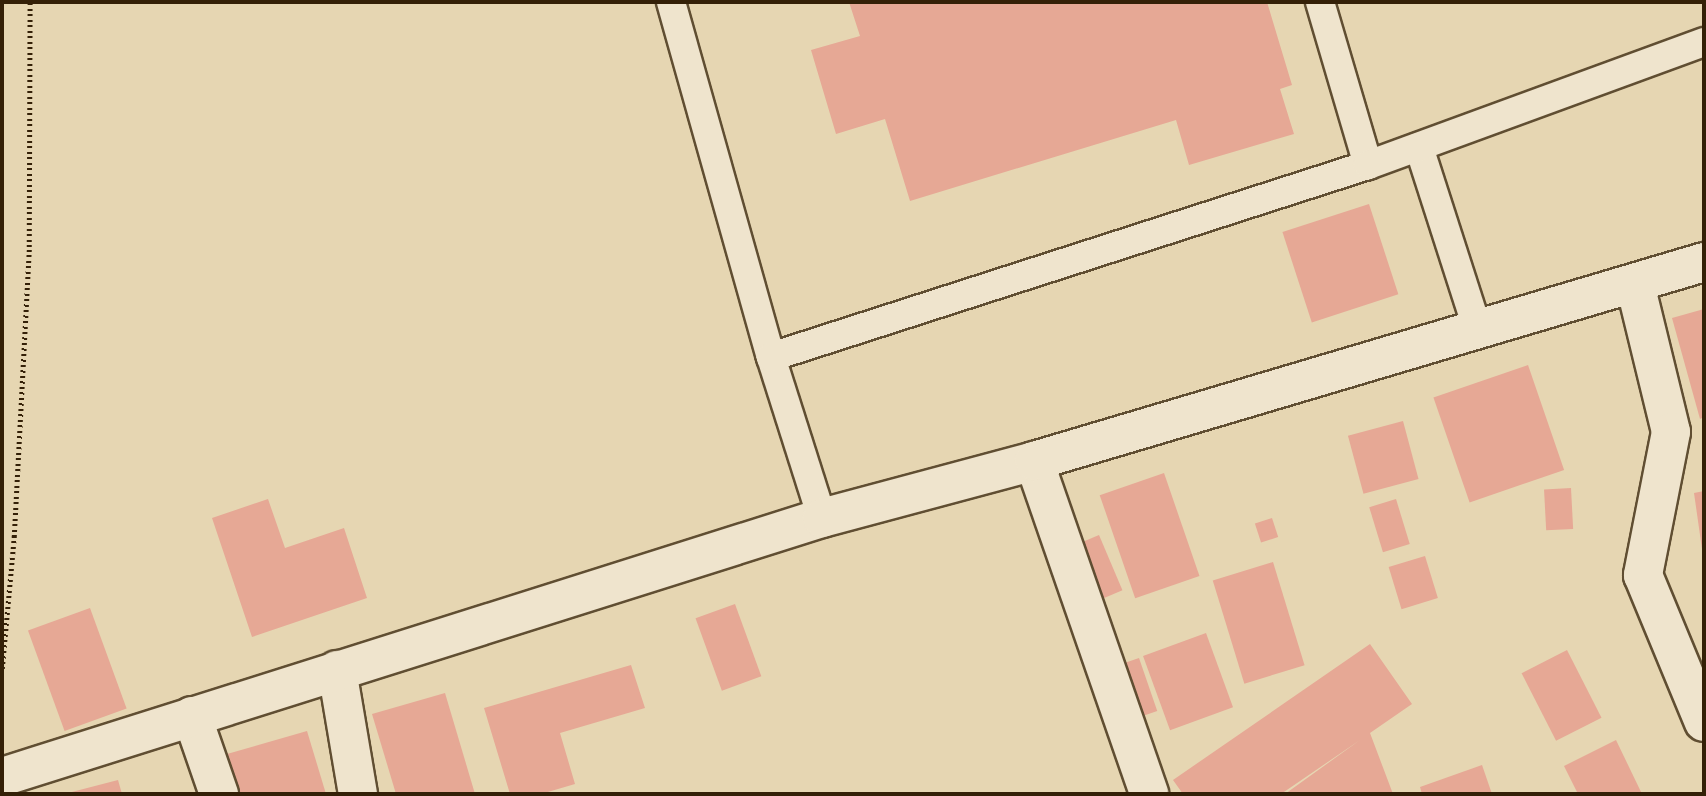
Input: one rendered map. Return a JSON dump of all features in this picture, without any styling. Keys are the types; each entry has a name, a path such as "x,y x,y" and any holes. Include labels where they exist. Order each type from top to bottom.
{"street":[{"path":"5,782 192,716 822,517 1034,461 1704,262"},
{"path":"1635,284 1671,432 1643,575 1704,722"},
{"path":"1034,461 1149,794"},
{"path":"337,670 358,794"},
{"path":"192,716 219,794"}],"lane":[{"path":"671,2 771,357 822,517"},
{"path":"1320,2 1368,165"},
{"path":"771,357 1419,148 1704,42"},
{"path":"1419,148 1477,328"}],"path":[{"path":"2,669 14,537 29,247 30,2"}],"building":[{"path":"849,2 1267,2 1292,85 1280,89 1294,134 1189,165 1176,120 910,201 885,119 836,134 811,50 860,36"},
{"path":"1369,204 1398,294 1312,322 1282,232"},
{"path":"1704,309 1704,417 1700,419 1672,318"},
{"path":"1528,365 1564,470 1470,503 1433,398"},
{"path":"1403,421 1419,479 1363,494 1348,436"},
{"path":"1164,473 1199,576 1135,598 1100,495"},
{"path":"1571,488 1573,529 1546,530 1544,489"},
{"path":"1704,491 1704,556 1703,556 1694,493"},
{"path":"268,499 285,548 344,528 367,598 252,637 212,518"},
{"path":"1396,499 1410,544 1383,552 1369,507"},
{"path":"1272,518 1278,537 1261,543 1255,524"},
{"path":"1099,535 1122,590 1099,600 1076,545"},
{"path":"1425,556 1438,598 1402,609 1389,567"},
{"path":"1273,562 1305,665 1244,684 1213,580"},
{"path":"735,604 761,676 722,691 696,618"},
{"path":"90,608 127,709 65,731 28,631"},
{"path":"1206,633 1233,707 1170,730 1143,656"},
{"path":"1370,644 1412,704 1370,733 1393,794 1285,794 1360,740 1281,794 1183,794 1173,780"},
{"path":"1567,650 1602,718 1556,741 1522,673"},
{"path":"1139,658 1157,711 1132,720 1113,667"},
{"path":"631,665 645,708 560,733 575,784 541,794 510,794 484,708"},
{"path":"445,693 475,794 396,794 372,714"},
{"path":"307,731 326,794 238,794 227,754"},
{"path":"1616,740 1642,794 1578,794 1564,766"},
{"path":"1482,765 1492,794 1422,794 1420,787"},
{"path":"118,780 122,794 68,794 68,793"}]}
